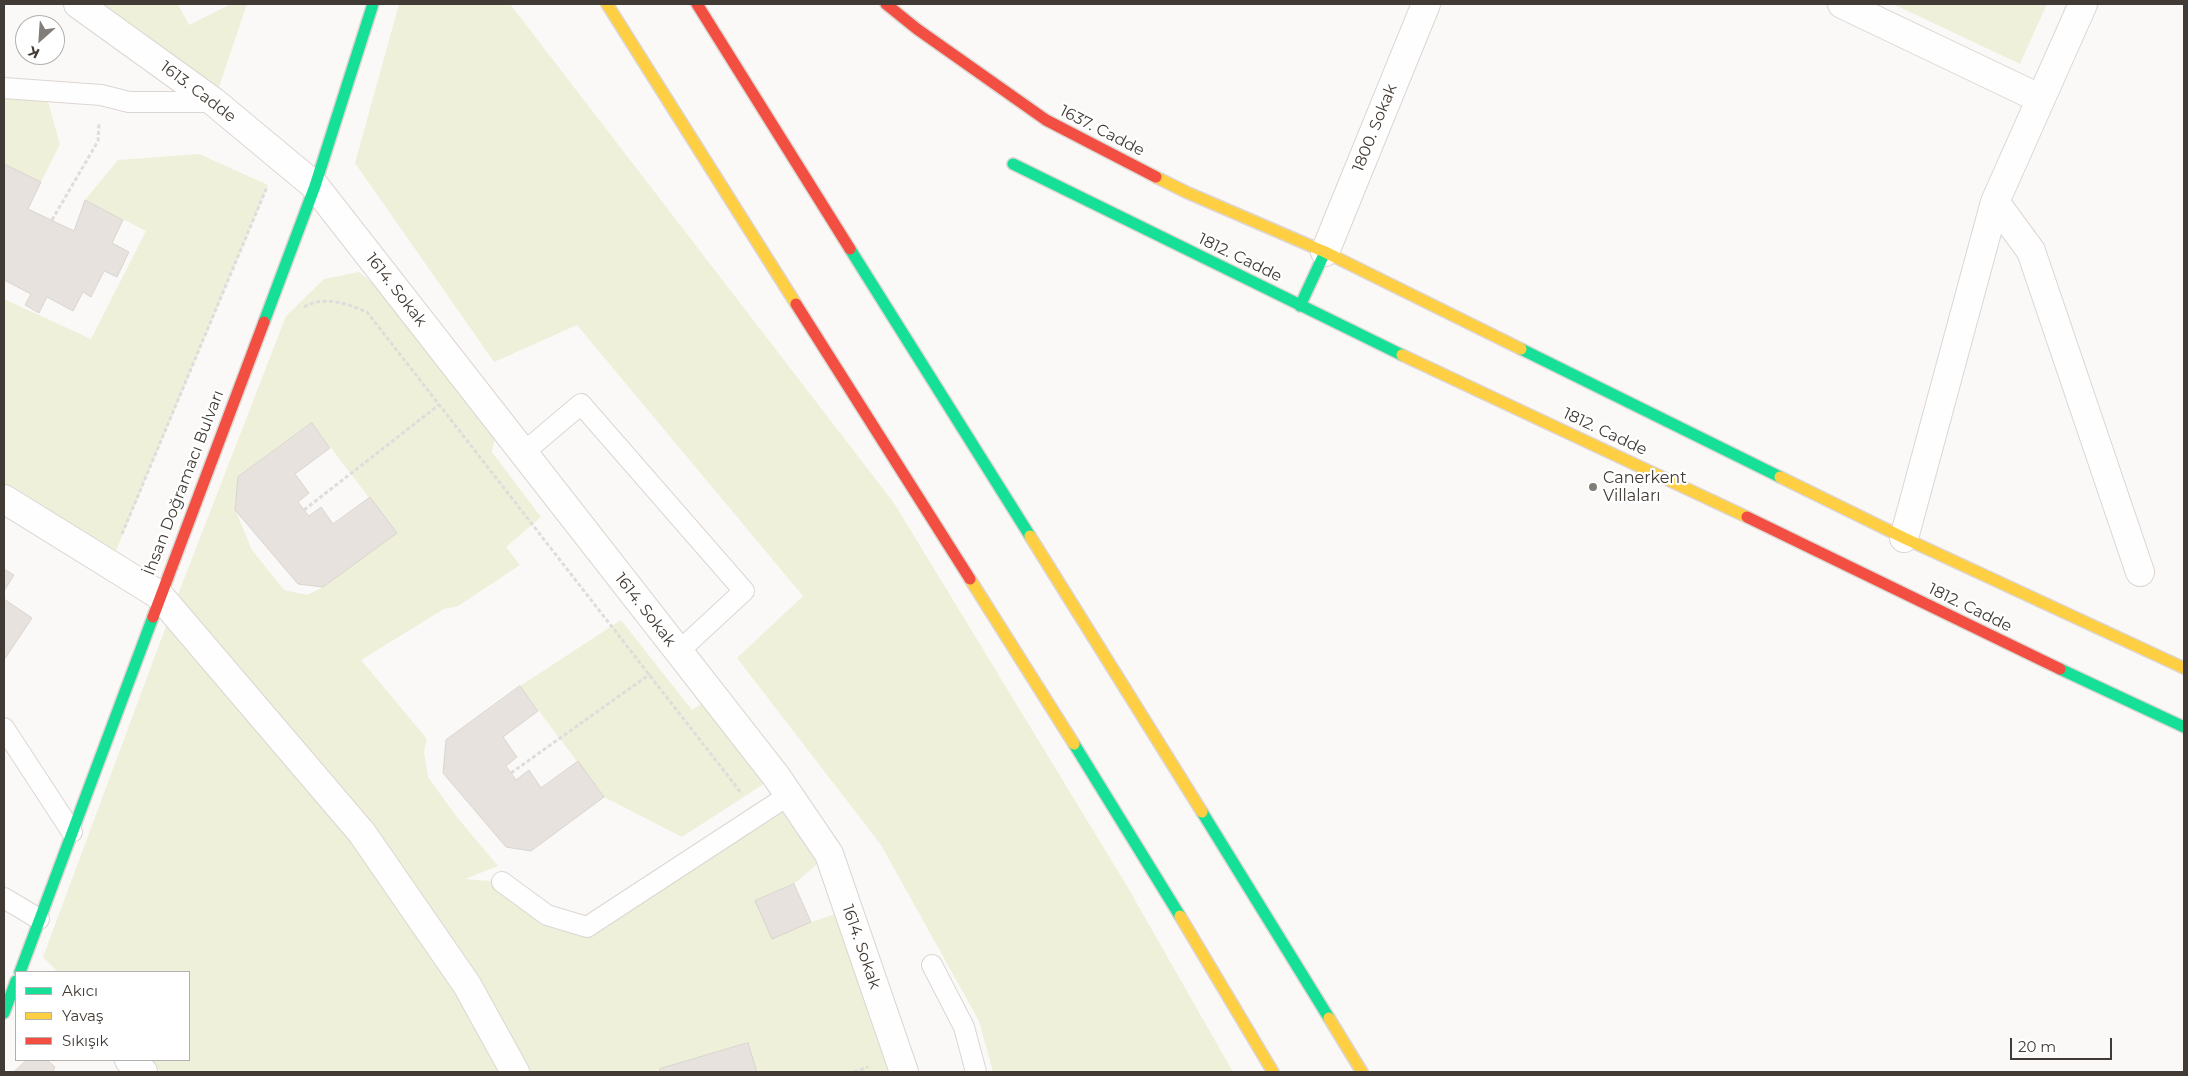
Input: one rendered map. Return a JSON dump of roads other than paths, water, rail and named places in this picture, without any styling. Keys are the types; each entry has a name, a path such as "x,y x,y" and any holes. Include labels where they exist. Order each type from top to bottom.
{"street":[{"name":"1613. Cadde","path":"78,4 214,102 315,186"},
{"name":"İhsan Doğramacı Bulvarı","path":"23,971 40,919 159,595 315,186 373,4"},
{"path":"607,4 1140,848 1273,1072"},
{"path":"697,4 1258,901 1362,1072"},
{"name":"1637. Cadde","path":"886,4 917,29 1046,120 1186,192 1324,252"},
{"name":"1800. Sokak","path":"1324,252 1426,4"},
{"path":"1842,4 2041,100"},
{"path":"1904,538 1995,202 2083,4"},
{"name":"1812. Cadde","path":"1013,164 1300,306 1663,476 2184,728"},
{"name":"1614. Sokak","path":"315,186 789,795 829,854 904,1072"},
{"path":"1995,202 2031,251 2140,572"},
{"path":"1300,306 1324,252 1904,538 2184,668"},
{"path":"4,498 159,595 362,833 467,985 515,1072"},
{"name":"İhsan Doğramacı Bulvarı","path":"4,1013 15,989"},
{"path":"130,1061 142,1072"}],"lane":[{"path":"4,88 102,95 129,102 214,102"},
{"path":"523,453 581,404 744,591 678,652"},
{"path":"4,728 72,832"},
{"path":"502,882 547,915 587,927 789,795"},
{"path":"4,898 40,919"},
{"path":"932,965 964,1027 976,1072"}],"place":[{"name":"Canerkent Villaları","path":"1593,487"}]}
